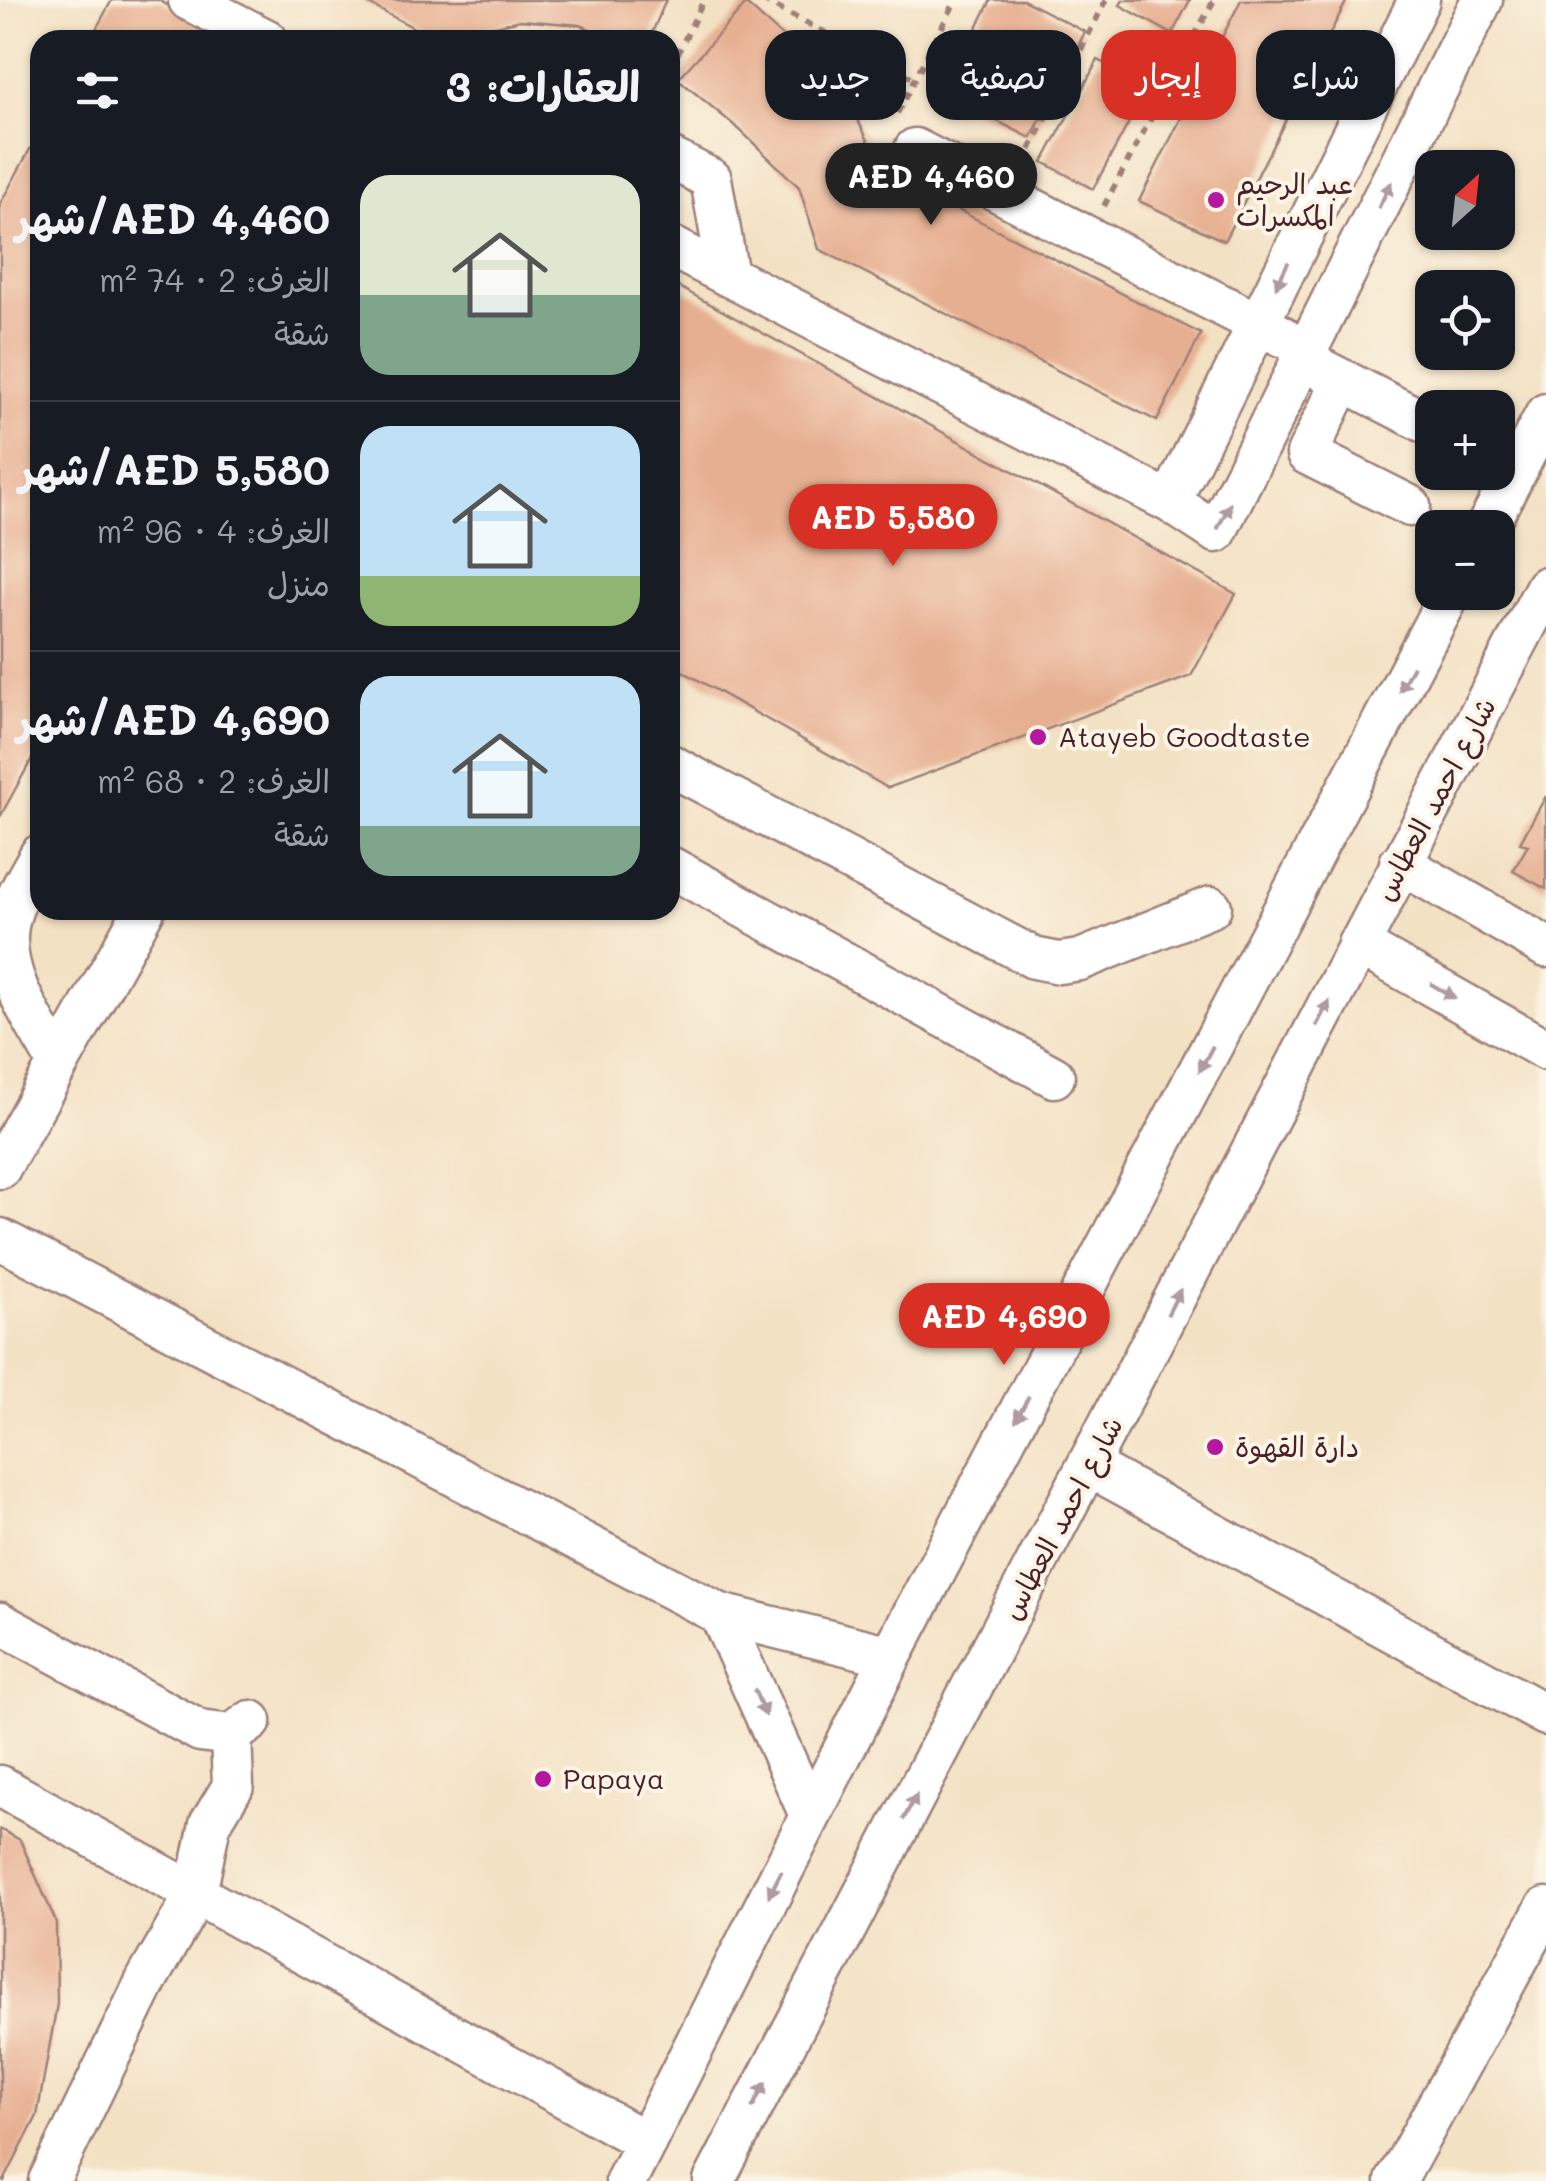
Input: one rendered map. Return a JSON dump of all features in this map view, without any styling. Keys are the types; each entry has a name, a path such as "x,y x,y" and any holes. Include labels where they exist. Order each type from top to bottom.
{"street":[{"path":"189,0 248,30"},
{"path":"1170,502 1419,0"},
{"path":"680,251 1170,502 1216,532 1482,0"},
{"path":"915,149 1258,324 1343,380 1415,417"},
{"path":"680,163 711,179 728,276"},
{"path":"1343,380 1306,454 1410,506"},
{"path":"1515,455 1546,414"},
{"name":"شارع احمد العطاس","path":"714,2181 1546,587"},
{"path":"626,2181 891,1656 1443,610"},
{"path":"680,770 1034,958 1059,963 1080,960 1211,907"},
{"path":"1400,864 1546,946"},
{"path":"680,872 1054,1077"},
{"path":"30,874 8,927 7,959 18,990 58,1063"},
{"path":"0,1168 138,920"},
{"path":"1358,944 1546,1050"},
{"path":"0,1239 720,1614 891,1656"},
{"path":"1089,1466 1546,1715"},
{"path":"720,1614 810,1815"},
{"path":"0,1623 200,1731 241,1728 233,1786 210,1824 196,1894 147,1979 49,2181"},
{"path":"0,1786 646,2142"},
{"path":"1396,2181 1546,1908"}],"path":[{"path":"680,49 704,0"},
{"path":"762,0 914,79"},
{"path":"915,149 888,129 956,0"},
{"path":"1006,196 1106,0"},
{"path":"1088,237 1214,0"}],"building":[{"path":"112,0 158,0 213,30 96,30"},
{"path":"361,0 666,0 653,30 593,30 580,25 520,20 478,30 418,30"},
{"path":"991,0 1023,0 1085,32 1081,40 1081,30 976,30"},
{"path":"1123,0 1190,0 1174,30 1165,30 1120,5"},
{"path":"1241,0 1347,0 1332,30 1256,30 1256,120 1286,120 1224,241 1139,201 1180,120 1236,120 1236,30 1226,30"},
{"path":"746,4 775,30 765,30 765,120 858,120 884,172 1201,334 1157,421 819,249 799,187 740,130 680,81"},
{"path":"1098,60 1101,62 1101,120 1130,120 1093,189 1043,162 1066,120 1081,120 1081,92"},
{"path":"995,120 1040,120 1031,138"},
{"path":"30,149 30,762 0,817 0,204"},
{"path":"680,288 1236,594 1191,676 888,788 680,670"},
{"path":"1546,796 1546,889 1513,871 1528,845 1520,843"},
{"path":"0,1829 20,1840 56,1922 57,2004 37,2116 4,2181 0,2181"}],"place":[{"name":"عبد الرحيم المكسرات","path":"1216,200"},
{"name":"Atayeb Goodtaste","path":"1038,737"},
{"name":"دارة القهوة","path":"1215,1447"},
{"name":"Papaya","path":"543,1779"}]}
